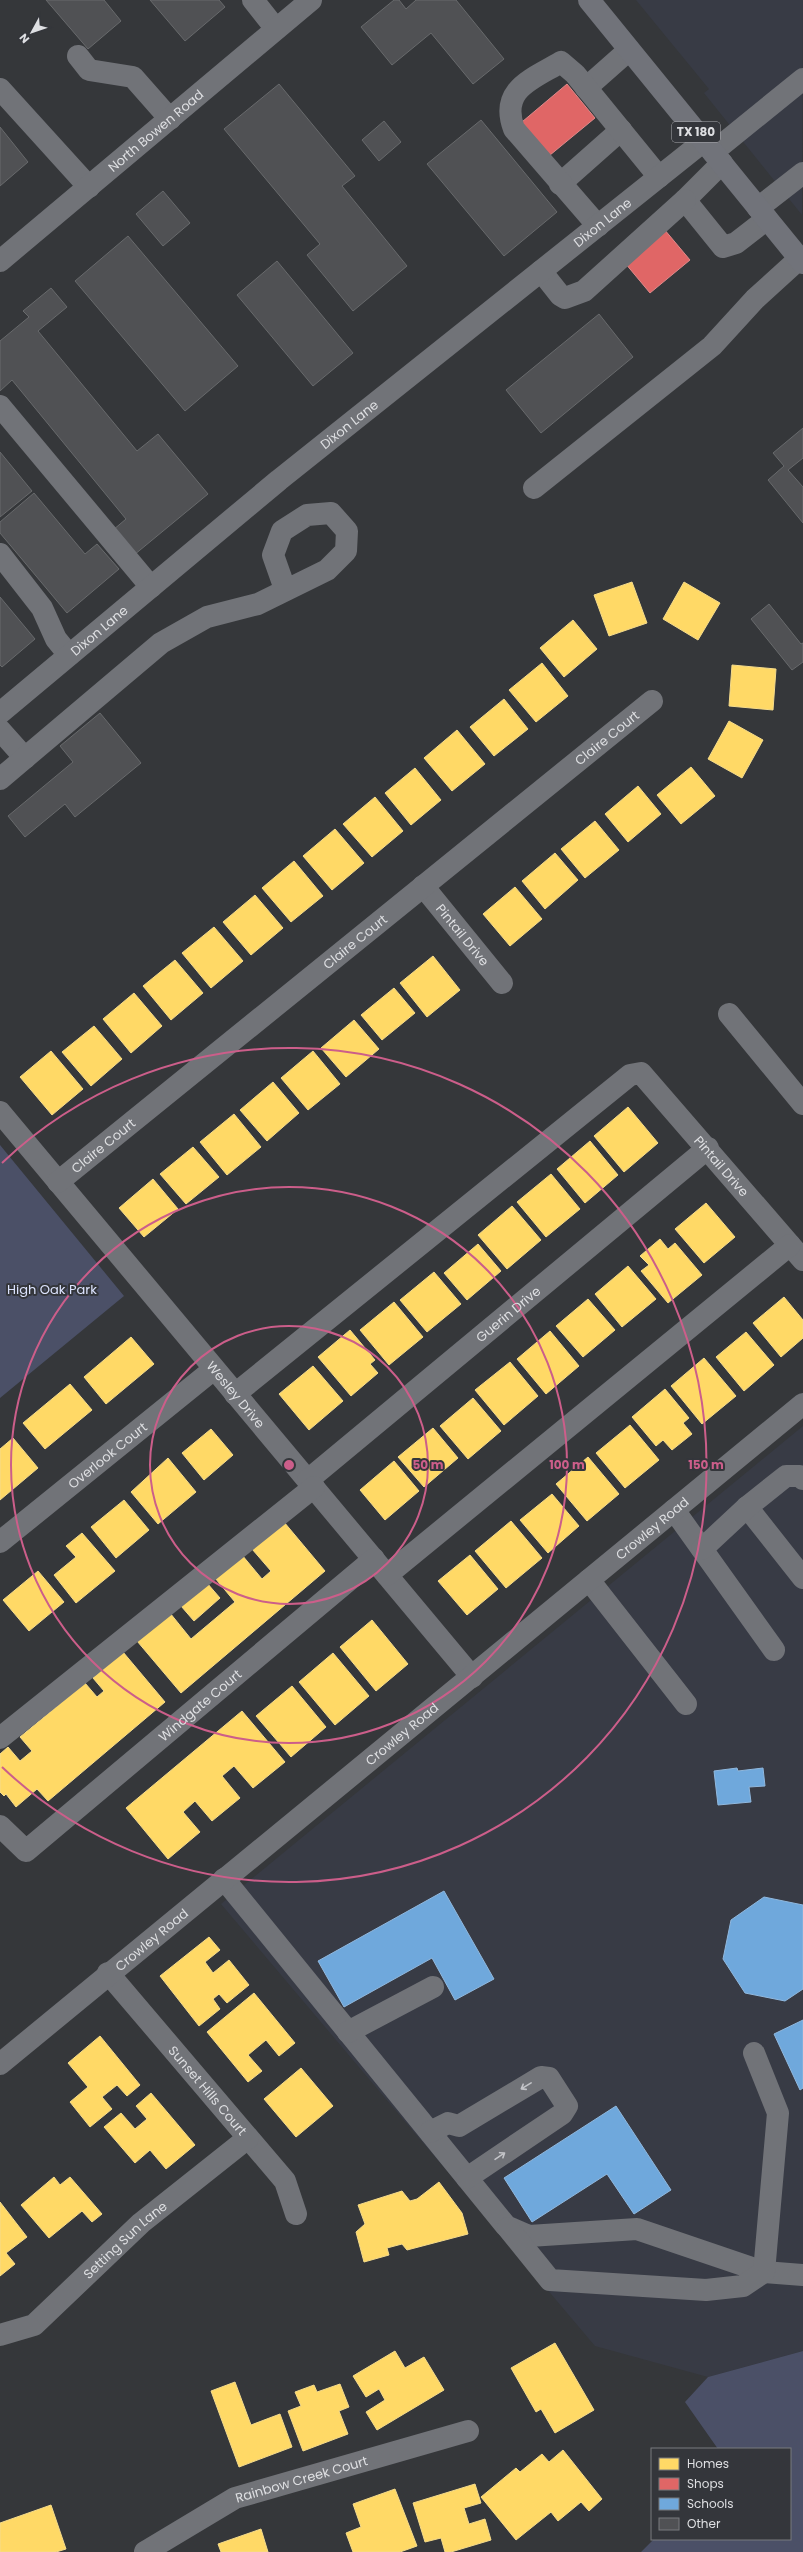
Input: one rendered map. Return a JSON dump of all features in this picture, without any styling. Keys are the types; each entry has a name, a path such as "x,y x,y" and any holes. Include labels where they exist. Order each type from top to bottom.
{"main road":[{"name":"TX 180","path":"589,0 801,261"}],"street":[{"path":"253,0 276,29"},
{"name":"North Bowen Road","path":"0,261 311,0"},
{"path":"586,88 629,50"},
{"path":"78,56 89,70 133,77 170,119"},
{"path":"598,226 560,184 514,129 509,115 510,100 526,82 561,62 586,88 659,177"},
{"path":"541,271 560,295 565,298 584,291 685,200 713,152 803,79"},
{"path":"0,89 89,187"},
{"path":"560,184 621,130"},
{"name":"Dixon Lane","path":"0,713 279,480 659,177 713,152"},
{"path":"685,200 723,246 736,243 803,173"},
{"path":"534,488 712,346 755,299 801,261"},
{"path":"0,406 151,587"},
{"path":"0,554 42,608 56,639 69,655"},
{"path":"0,779 161,643 206,617 258,604 285,590"},
{"name":"Claire Court","path":"58,1182 652,700"},
{"path":"0,730 25,758"},
{"name":"Pintail Drive","path":"423,886 502,983"},
{"path":"729,1014 803,1104"},
{"name":"Pintail Drive","path":"235,1394 630,1075 640,1073 708,1148 797,1252"},
{"name":"Wesley Drive","path":"0,1112 472,1676"},
{"name":"Guerin Drive","path":"0,1738 311,1484 708,1148"},
{"path":"387,1575 797,1252"},
{"name":"Overlook Court","path":"0,1542 214,1369"},
{"name":"Crowley Road","path":"0,2064 108,1973 803,1404"},
{"path":"702,1549 747,1507 786,1476 800,1476 803,1479"},
{"path":"747,1507 803,1578"},
{"path":"674,1510 774,1650"},
{"name":"Windgate Court","path":"0,1826 26,1851 374,1559"},
{"path":"589,1580 686,1704"},
{"path":"224,1879 550,2280 706,2290 743,2286 764,2272"},
{"name":"Sunset Hills Court","path":"108,1973 285,2181 296,2214"},
{"path":"348,2032 433,1987"},
{"path":"754,2053 778,2112 764,2272"},
{"path":"430,2132 448,2122 459,2126 541,2077 549,2078 567,2106 562,2114 467,2178"},
{"name":"Setting Sun Lane","path":"0,2335 34,2326 141,2223 248,2138"},
{"path":"506,2226 529,2236 637,2229 764,2272 803,2274"},
{"name":"Rainbow Creek Court","path":"145,2552 235,2498 468,2431"}],"shaded area":[{"path":"636,0 803,0 802,215 704,93 709,89"},
{"path":"803,1426 803,2351 708,2377 595,2346 221,1904"}],"green space":[{"name":"High Oak Park","path":"0,1145 124,1296 0,1398"},
{"path":"803,2351 803,2552 641,2552 653,2540 791,2540 791,2448 717,2448 685,2402 708,2377"}],"building: Homes":[{"path":"632,582 647,623 609,636 594,595"},
{"path":"684,582 720,603 698,640 663,619"},
{"path":"573,620 597,649 564,677 540,648"},
{"path":"542,663 568,696 536,722 509,690"},
{"path":"732,665 776,669 773,710 729,706"},
{"path":"504,699 528,729 494,756 470,727"},
{"path":"729,721 763,740 742,778 708,759"},
{"path":"457,730 485,764 452,791 424,758"},
{"path":"691,767 715,796 681,824 657,795"},
{"path":"415,768 441,800 411,825 385,793"},
{"path":"638,786 661,814 628,842 605,814"},
{"path":"375,797 403,831 372,857 343,824"},
{"path":"595,821 619,850 585,878 561,849"},
{"path":"335,829 364,863 332,890 303,856"},
{"path":"555,853 578,880 545,909 522,881"},
{"path":"294,861 323,896 291,922 262,888"},
{"path":"515,887 542,919 510,946 483,914"},
{"path":"255,895 283,928 251,955 223,922"},
{"path":"214,927 243,961 211,988 182,953"},
{"path":"433,956 460,990 427,1017 400,983"},
{"path":"175,960 203,993 171,1020 143,986"},
{"path":"394,988 415,1013 382,1040 361,1015"},
{"path":"134,993 162,1026 131,1053 103,1019"},
{"path":"354,1020 379,1049 346,1077 321,1048"},
{"path":"94,1026 122,1059 91,1086 62,1052"},
{"path":"51,1051 83,1089 52,1115 20,1077"},
{"path":"313,1051 340,1084 308,1110 281,1078"},
{"path":"273,1082 299,1113 267,1141 240,1110"},
{"path":"628,1107 658,1143 624,1172 594,1136"},
{"path":"234,1114 261,1147 227,1175 200,1142"},
{"path":"590,1141 618,1175 585,1203 557,1169"},
{"path":"193,1147 219,1177 186,1204 160,1174"},
{"path":"551,1174 580,1209 546,1237 517,1202"},
{"path":"153,1179 178,1209 144,1237 119,1208"},
{"path":"706,1203 735,1237 704,1263 675,1229"},
{"path":"512,1206 541,1240 507,1269 478,1235"},
{"path":"660,1239 668,1249 675,1243 702,1275 668,1303 641,1271 649,1265 640,1256"},
{"path":"478,1244 501,1271 467,1300 444,1273"},
{"path":"628,1266 656,1299 622,1327 595,1294"},
{"path":"434,1272 461,1304 427,1332 400,1300"},
{"path":"784,1297 803,1320 803,1338 781,1357 753,1323"},
{"path":"588,1299 615,1330 583,1357 556,1326"},
{"path":"394,1302 423,1337 389,1365 360,1330"},
{"path":"350,1330 375,1360 370,1364 378,1373 351,1396 318,1357"},
{"path":"550,1331 579,1366 546,1394 517,1359"},
{"path":"746,1332 774,1365 744,1391 716,1357"},
{"path":"131,1337 154,1364 106,1404 84,1377"},
{"path":"704,1358 736,1396 702,1424 671,1386"},
{"path":"510,1362 538,1396 504,1425 475,1390"},
{"path":"313,1366 343,1401 309,1430 279,1394"},
{"path":"70,1384 92,1410 45,1449 23,1423"},
{"path":"665,1389 689,1418 683,1423 692,1434 672,1450 663,1440 656,1446 632,1417"},
{"path":"473,1398 501,1431 468,1459 440,1426"},
{"path":"630,1425 659,1460 625,1488 596,1453"},
{"path":"433,1428 458,1458 424,1487 398,1457"},
{"path":"211,1429 233,1455 204,1480 182,1453"},
{"path":"13,1438 38,1468 0,1500 0,1449"},
{"path":"588,1457 619,1494 587,1521 556,1484"},
{"path":"168,1458 196,1492 158,1524 131,1492"},
{"path":"394,1461 419,1491 385,1520 360,1490"},
{"path":"552,1494 579,1526 548,1553 520,1520"},
{"path":"124,1500 149,1530 116,1558 91,1527"},
{"path":"511,1521 542,1558 506,1588 475,1551"},
{"path":"284,1522 325,1571 181,1693 137,1641 170,1613 191,1639 235,1602 215,1578 242,1555 262,1579 271,1571 252,1549"},
{"path":"82,1533 115,1571 76,1603 54,1575 76,1557 66,1546"},
{"path":"470,1555 498,1589 467,1615 438,1581"},
{"path":"38,1571 64,1602 29,1631 3,1600"},
{"path":"207,1583 220,1598 194,1621 181,1606"},
{"path":"372,1620 408,1664 376,1691 340,1647"},
{"path":"123,1652 165,1702 48,1801 37,1789 16,1807 6,1794 4,1796 0,1792 0,1754 8,1747 20,1761 32,1751 20,1737 85,1683 97,1697 104,1691 93,1678"},
{"path":"333,1653 369,1696 335,1725 299,1682"},
{"path":"292,1686 326,1727 291,1757 256,1716"},
{"path":"242,1711 285,1762 253,1788 234,1766 222,1776 240,1798 212,1821 195,1801 183,1812 200,1832 168,1859 126,1808"},
{"path":"209,1937 220,1950 205,1962 213,1973 229,1960 249,1985 227,2003 219,1994 213,1999 220,2009 199,2026 160,1976"},
{"path":"254,1993 295,2043 279,2056 266,2040 248,2055 262,2071 248,2082 207,2032"},
{"path":"100,2036 140,2085 127,2096 117,2085 102,2097 112,2109 90,2127 70,2102 88,2087 68,2063"},
{"path":"301,2068 333,2106 296,2137 264,2099"},
{"path":"151,2093 195,2145 166,2169 150,2150 135,2163 104,2127 121,2113 135,2129 147,2119 136,2106"},
{"path":"54,2177 60,2185 70,2177 102,2214 92,2222 82,2211 49,2238 21,2205"},
{"path":"439,2182 462,2213 468,2234 407,2250 402,2244 387,2248 389,2255 364,2262 356,2232 365,2224 358,2205 402,2191 410,2201 417,2199"},
{"path":"0,2202 27,2237 6,2253 15,2264 0,2276"},
{"path":"555,2343 594,2410 555,2433 541,2409 536,2412 511,2368"},
{"path":"395,2351 405,2368 424,2357 444,2390 377,2430 366,2412 385,2400 379,2389 366,2397 353,2376"},
{"path":"235,2382 251,2425 280,2414 292,2447 239,2467 211,2391"},
{"path":"340,2384 349,2407 339,2411 348,2434 303,2451 288,2411 301,2406 295,2392 314,2385 317,2392"},
{"path":"563,2450 602,2499 589,2511 581,2502 558,2521 551,2512 516,2540 481,2497 516,2468 520,2472 542,2454 549,2462"},
{"path":"475,2484 481,2503 464,2508 469,2524 485,2519 491,2540 451,2552 445,2552 441,2538 425,2542 413,2503"},
{"path":"395,2489 417,2546 400,2552 353,2552 346,2533 361,2527 353,2504"},
{"path":"51,2505 66,2549 56,2552 0,2552 0,2523"},
{"path":"261,2529 268,2552 221,2552 218,2544"}],"building: Shops":[{"path":"567,84 595,118 544,160 516,127"},
{"path":"664,229 690,260 650,293 625,263"}],"building: Schools":[{"path":"737,1768 738,1771 763,1768 765,1786 749,1787 751,1802 718,1805 714,1771"},
{"path":"444,1891 494,1979 455,2000 432,1958 344,2007 318,1961"},
{"path":"764,1897 803,1905 803,1989 785,2001 745,1993 723,1959 731,1920"},
{"path":"803,2020 803,2088 800,2090 774,2034"},
{"path":"616,2106 671,2190 634,2214 607,2174 532,2222 504,2178"}],"building: Other":[{"path":"46,0 104,0 121,21 88,49"},
{"path":"150,0 219,0 225,7 185,41"},
{"path":"394,0 399,0 406,9 416,0 456,0 504,59 473,84 431,33 392,65 361,27"},
{"path":"279,84 355,176 342,186 407,266 353,311 307,255 320,244 224,129"},
{"path":"481,120 557,212 504,256 427,164"},
{"path":"384,121 401,142 379,161 362,140"},
{"path":"0,127 28,162 0,186"},
{"path":"163,191 190,223 163,246 136,214"},
{"path":"128,236 238,366 185,411 75,281"},
{"path":"277,261 353,353 313,386 237,295"},
{"path":"51,288 67,307 38,331 137,451 158,434 208,494 134,555 113,530 126,519 12,380 0,391 0,341 29,317 23,311"},
{"path":"599,314 633,357 541,433 506,390"},
{"path":"803,428 803,458 788,470 803,487 803,523 768,480 784,466 773,453"},
{"path":"0,452 32,491 0,517"},
{"path":"34,493 85,554 97,544 119,569 67,613 0,533 0,522"},
{"path":"0,597 35,639 2,667 0,665"},
{"path":"769,604 801,644 803,643 803,662 792,670 751,619"},
{"path":"100,713 141,763 75,817 65,804 25,837 8,816 73,762 60,746"}]}
